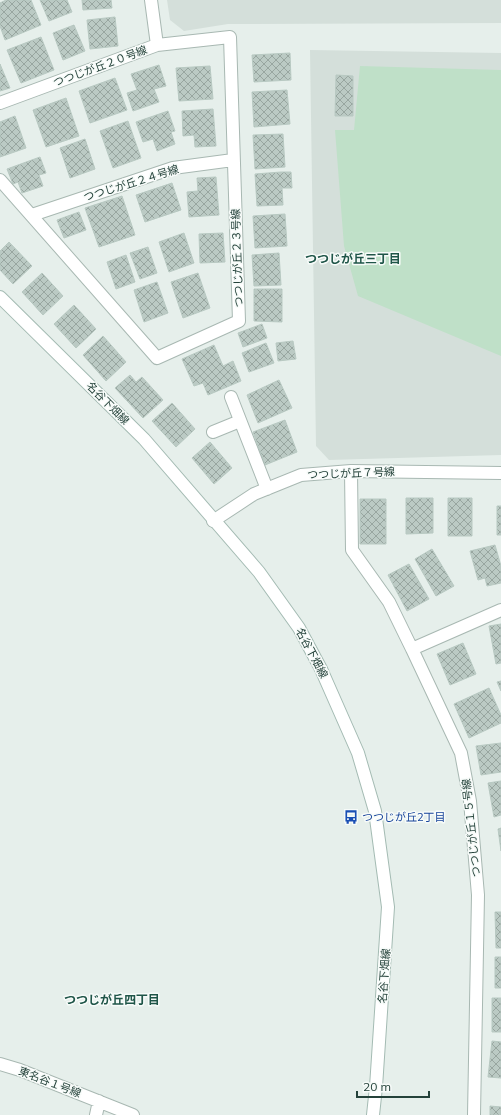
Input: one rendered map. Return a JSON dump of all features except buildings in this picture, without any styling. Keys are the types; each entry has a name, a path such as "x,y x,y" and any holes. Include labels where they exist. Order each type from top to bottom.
{"street":[{"name":"つつじが丘２０号線","path":"0,103 157,45 151,0"},
{"name":"つつじが丘２３号線","path":"0,180 157,358 239,321 230,37 157,45"},
{"name":"つつじが丘２４号線","path":"32,215 173,168 233,160"},
{"name":"名谷下畑線","path":"0,297 144,439 213,521 259,572 299,628 318,662 358,753 375,811 388,907 373,1115"},
{"path":"231,397 267,489"},
{"path":"213,432 240,421"},
{"name":"つつじが丘７号線","path":"213,521 254,494 301,475 351,471 501,473"},
{"name":"つつじが丘１５号線","path":"351,471 352,550 389,602 461,753 470,801 478,895 474,1115"},
{"path":"412,649 501,610"},
{"name":"東名谷１号線","path":"0,1064 20,1070 133,1115"},
{"path":"96,1115 99,1102"}],"shaded area":[{"path":"167,0 501,0 501,23 228,24 184,31 170,20"},
{"path":"310,50 501,53 501,455 329,460 316,446"}],"green space":[{"path":"360,66 501,70 501,356 358,296 344,246 335,130 354,130"}],"place":[{"name":"つつじが丘2丁目","path":"351,817"}],"district":[{"name":"つつじが丘三丁目","path":"353,258"},
{"name":"つつじが丘四丁目","path":"112,999"}]}
